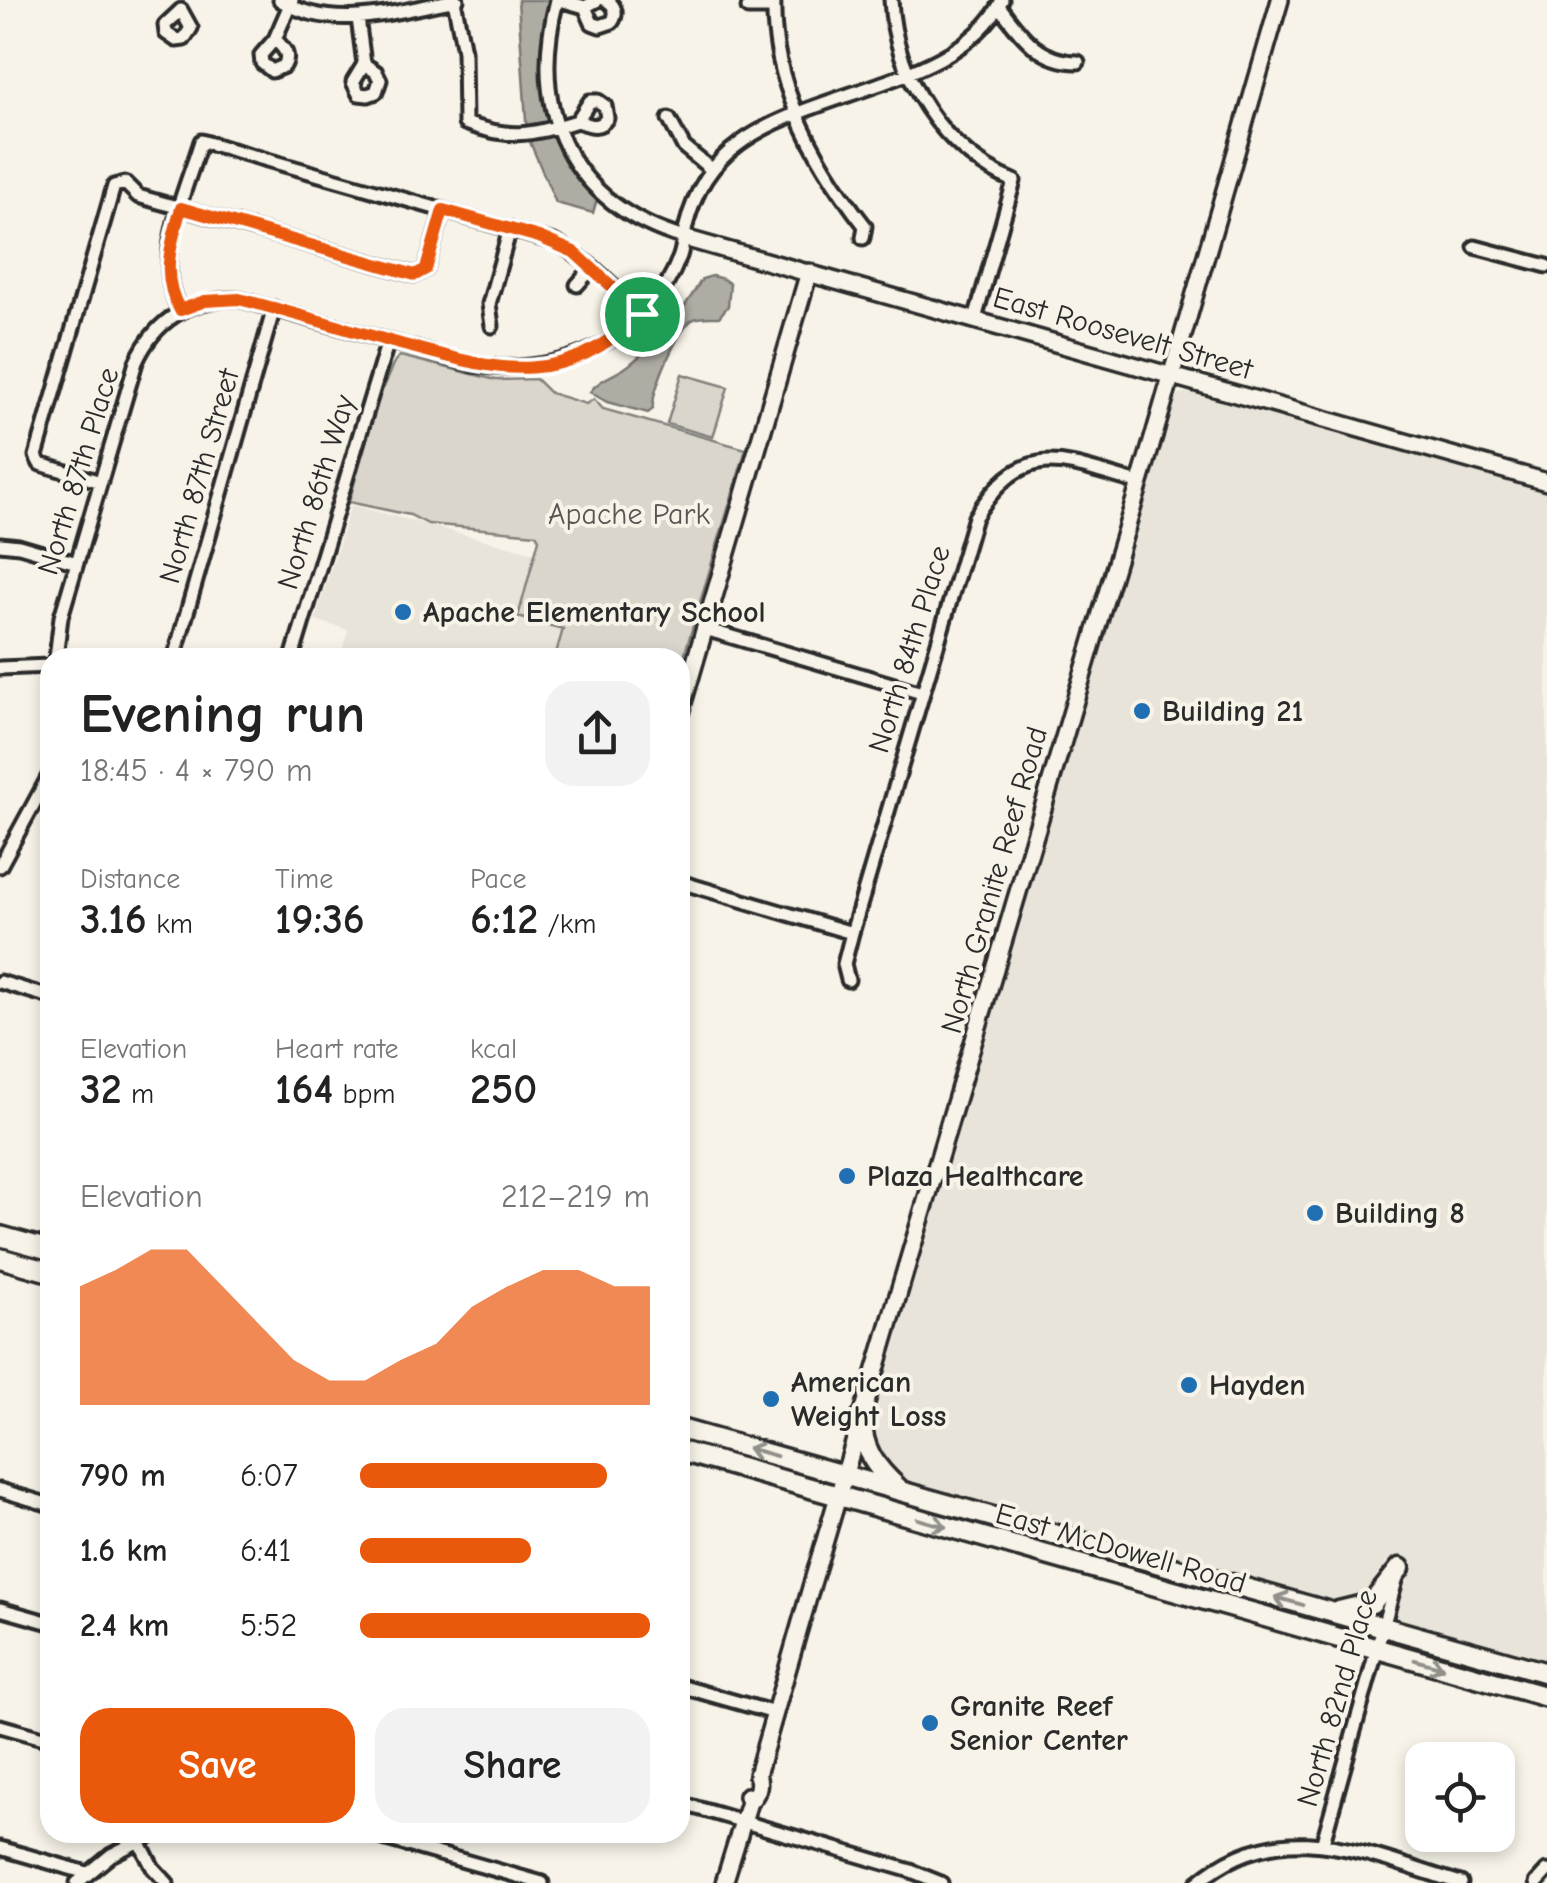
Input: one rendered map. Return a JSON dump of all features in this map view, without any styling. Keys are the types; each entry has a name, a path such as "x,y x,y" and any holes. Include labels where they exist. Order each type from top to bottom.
{"main road":[{"path":"0,1236 40,1247"},
{"path":"0,1258 40,1269"},
{"path":"862,1416 862,1435 870,1456 902,1492"},
{"name":"East McDowell Road","path":"690,1432 1547,1673"},
{"name":"East McDowell Road","path":"690,1453 1547,1697"},
{"path":"1097,1570 1103,1548"},
{"path":"1331,1612 1372,1603 1400,1568"},
{"path":"1464,1650 1547,1663"}],"street":[{"path":"275,39 287,2 326,18 358,18 455,0 464,51 465,123 506,135 529,134 577,121"},
{"path":"606,0 615,9 615,18 609,25 596,25 585,8 559,0 548,40 546,72 556,127 576,162 614,202 646,224 684,238"},
{"path":"585,8 598,0"},
{"path":"892,0 895,28 930,113 946,136 978,163 1014,182 975,320"},
{"name":"North Granite Reef Road","path":"724,1883 748,1802 746,1794 757,1774 1280,0"},
{"path":"642,314 594,266 554,242 200,141 168,257 167,274 180,310 222,299 239,299 474,365 537,368 598,348 642,314 681,255 694,203 712,170 748,138 968,42 983,29 1000,3 1020,34 1038,50 1061,62 1078,62"},
{"path":"748,8 773,4 780,66 798,115 822,168 865,226 863,238"},
{"path":"358,18 364,64"},
{"path":"670,119 684,147 712,170"},
{"path":"101,482 37,460 114,186 125,183 138,196 415,275 422,273 443,210"},
{"path":"492,326 490,304 510,230"},
{"name":"East Roosevelt Street","path":"684,238 1547,482"},
{"path":"1475,246 1547,266"},
{"path":"577,284 594,266"},
{"path":"690,679 809,272"},
{"name":"North 87th Street","path":"177,648 274,308"},
{"name":"North 87th Place","path":"57,648 61,617 142,351 161,326 180,310"},
{"name":"North 86th Way","path":"295,648 388,340"},
{"name":"North 84th Place","path":"848,980 844,964 852,932 975,517 998,484 1026,465 1045,461 1068,463 1139,483"},
{"path":"0,544 77,562"},
{"path":"705,629 922,692"},
{"path":"0,668 40,666"},
{"path":"0,866 6,844 40,790"},
{"path":"690,885 852,932"},
{"path":"0,982 40,994"},
{"path":"0,1490 40,1502"},
{"name":"North 82nd Place","path":"1323,1842 1400,1568"},
{"path":"0,1608 40,1620"},
{"path":"690,1689 775,1713"},
{"path":"0,1726 40,1737"},
{"path":"690,1806 941,1883"},
{"path":"1197,1883 1246,1853 1284,1844 1323,1842 1461,1883"},
{"path":"77,1883 111,1854 135,1843"},
{"path":"140,1843 153,1868 168,1883"},
{"path":"401,1843 542,1883"},
{"path":"0,1848 87,1873"},
{"path":"1536,1883 1547,1871"}],"shaded area":[{"path":"518,0 557,0 547,41 556,127 600,189 593,213 556,203 527,135"},
{"path":"712,276 730,284 728,306 719,317 694,319 681,333 661,376 653,409 648,413 607,402 590,392 651,346 679,315 702,279"},
{"path":"1190,392 1547,493 1547,1663 914,1487 892,1476 873,1449 879,1399 1176,395"},
{"path":"351,505 535,553 518,616 564,629 558,648 343,648 348,630 315,620"}],"green space":[{"name":"Apache Park","path":"400,356 496,380 536,379 550,393 586,404 594,399 603,409 746,449 686,648 558,648 563,629 518,617 539,539 536,534 428,524 410,515 349,502 380,393"},
{"path":"682,374 728,387 713,437 667,424"}],"place":[{"name":"Apache Elementary School","path":"403,612"},
{"name":"Building 21","path":"1142,711"},
{"name":"Plaza Healthcare","path":"847,1176"},
{"name":"Building 8","path":"1315,1213"},
{"name":"Hayden","path":"1189,1385"},
{"name":"American Weight Loss","path":"771,1399"},
{"name":"Granite Reef Senior Center","path":"930,1723"}],"route":[{"path":"181,208 415,275 426,269 443,210 539,237 574,252 594,266 642,314 615,338 582,355 537,368 498,368 474,365 239,299 205,301 180,310 169,286 168,257 181,208"}]}
